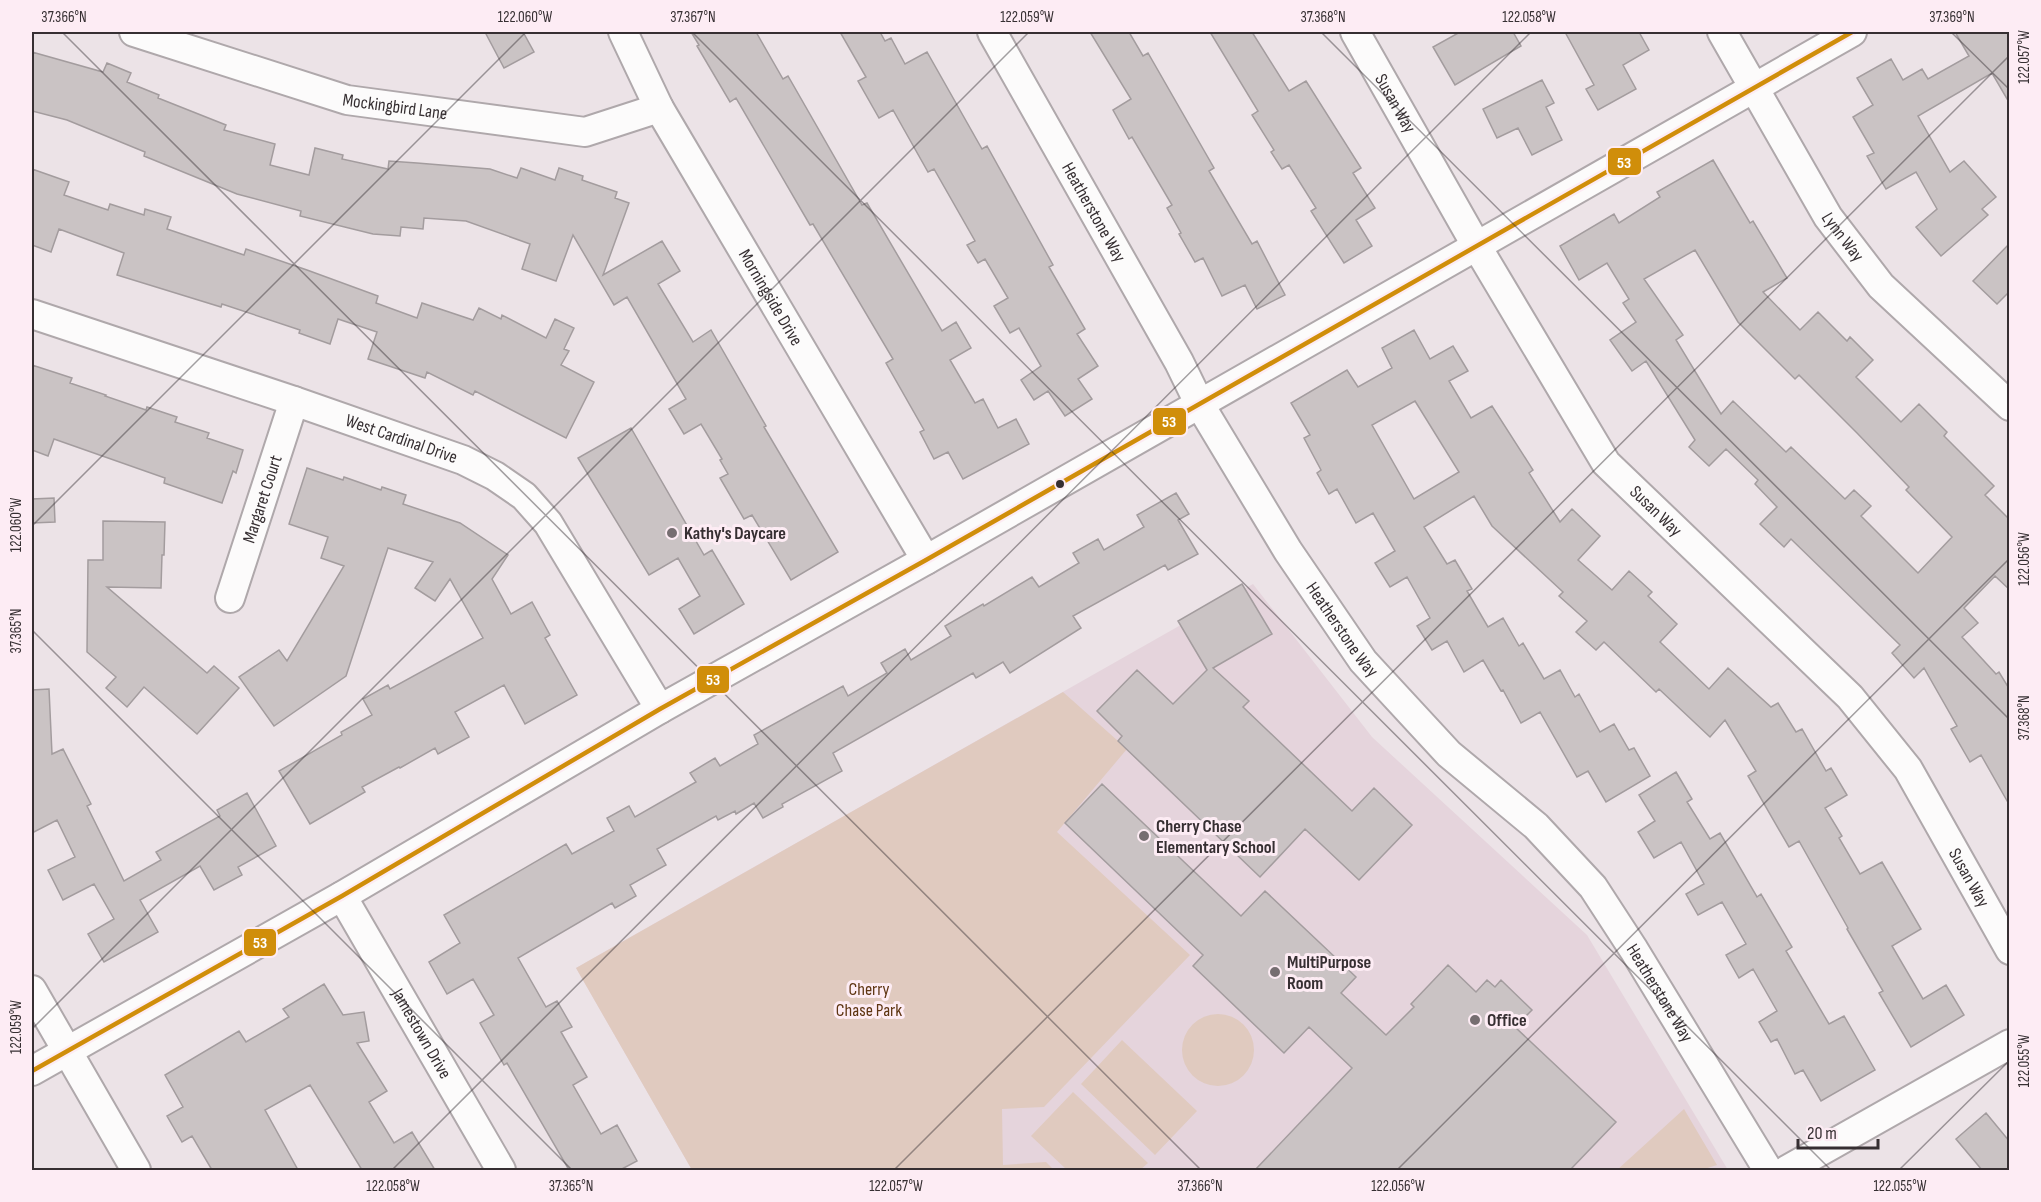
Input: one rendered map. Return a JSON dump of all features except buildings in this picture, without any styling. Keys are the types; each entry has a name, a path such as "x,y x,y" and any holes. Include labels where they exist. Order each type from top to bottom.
{"street":[{"name":"Mockingbird Lane","path":"134,32 358,101 585,132 659,108"},
{"name":"Morningside Drive","path":"623,32 659,108 926,560"},
{"name":"Heatherstone Way","path":"992,32 1179,362 1200,405 1288,551 1363,661 1449,754 1536,826 1593,887 1768,1170"},
{"name":"Susan Way","path":"1355,32 1476,245 1606,463 1850,697 1908,769 2010,950"},
{"name":"Lynn Way","path":"1722,32 1773,117 1828,217 1881,286 2010,406"},
{"path":"32,1071 342,896 660,709 1200,405 1476,245 1852,32"},
{"name":"West Cardinal Drive","path":"32,314 463,460 495,476 524,496 548,523 660,709"},
{"name":"Margaret Court","path":"230,598 294,402"},
{"name":"Jamestown Drive","path":"342,896 501,1170"},
{"path":"32,990 136,1170"},
{"path":"1787,1170 2010,1044"}],"shaded area":[{"name":"Cherry Chase Elementary School","path":"1253,584 1372,737 1587,935 1728,1170 692,1170 576,968"}],"green space":[{"name":"Cherry Chase Park","path":"1063,692 1127,749 1057,832 1190,955 1044,1107 1002,1109 1003,1165 1046,1162 1054,1170 692,1170 576,968"},
{"path":"1218,1014 1238,1020 1248,1030 1254,1050 1248,1070 1238,1080 1218,1086 1198,1080 1188,1070 1182,1050 1188,1030 1198,1020"},
{"path":"1122,1040 1197,1111 1155,1155 1081,1084"},
{"path":"1073,1092 1148,1163 1140,1170 1067,1170 1031,1136"},
{"path":"1684,1109 1717,1165 1701,1170 1617,1170"}],"transit line":[{"name":"53","path":"32,1071 342,896 660,709 926,560 1852,32"}],"place":[{"name":"Kathy's Daycare","path":"672,533"},
{"name":"Cherry Chase Elementary School","path":"1144,836"},
{"name":"MultiPurpose Room","path":"1275,972"},
{"name":"Office","path":"1475,1020"}]}
